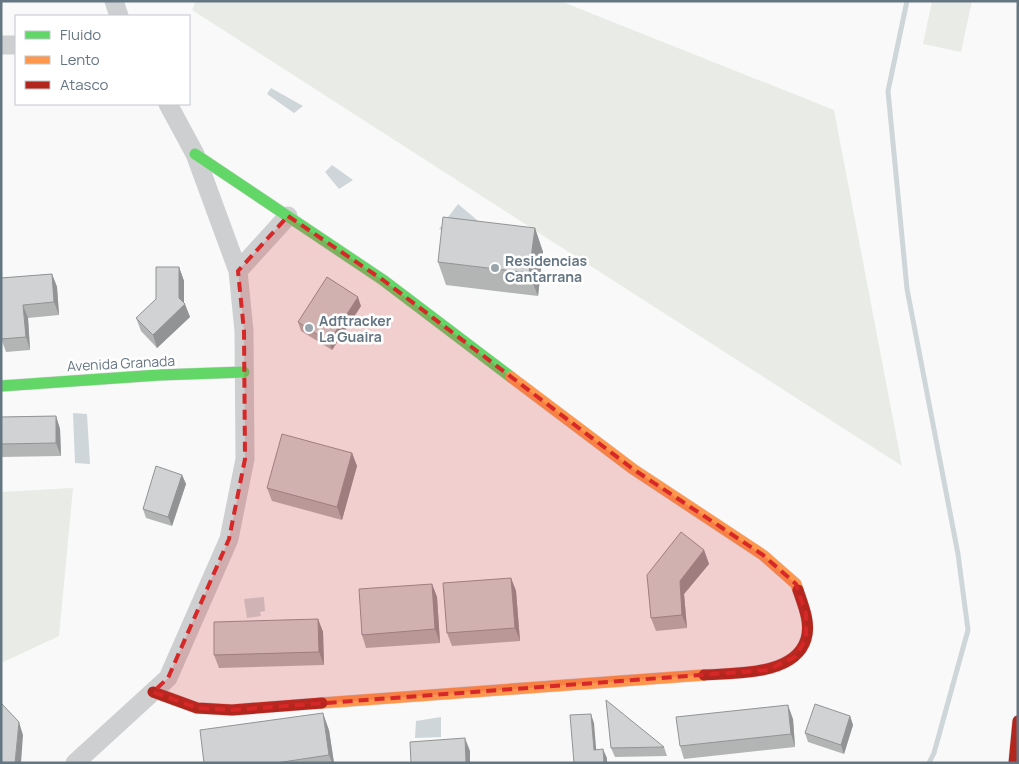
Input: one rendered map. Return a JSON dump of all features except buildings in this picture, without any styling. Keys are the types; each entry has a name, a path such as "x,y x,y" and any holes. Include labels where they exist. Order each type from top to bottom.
{"street":[{"path":"1,45 15,44"},
{"path":"75,763 168,678 230,539 245,459 244,331 238,271 195,154 169,105"},
{"path":"153,692 197,708 232,710 768,670 795,657 806,640 806,614 796,584 763,555 633,469 383,280 195,154"},
{"path":"238,271 288,216"},
{"name":"Avenida Granada","path":"1,386 159,375 244,372"},
{"path":"1014,763 1018,721"}],"highlighted area":[{"path":"288,216 383,280 633,469 763,555 796,584 806,614 806,639 795,657 768,670 232,710 197,708 153,692 168,678 229,539 245,459 244,331 238,271"}],"shaded area":[{"path":"196,1 560,1 834,110 902,466 192,10"},
{"path":"932,1 972,1 961,52 923,44"},
{"path":"271,88 303,106 294,113 267,94"},
{"path":"332,165 353,180 339,189 325,172"},
{"path":"458,204 495,235 455,236 439,229"},
{"path":"73,413 87,414 90,464 75,463"},
{"path":"73,488 59,636 1,663 1,492"},
{"path":"264,597 265,611 260,612 261,616 247,618 244,599"},
{"path":"441,717 441,737 415,738 416,721"}],"waterway":[{"path":"907,1 888,91 907,289 958,554 968,630 934,753 929,763"}],"traffic: fast":[{"path":"195,154 383,280 511,377"},
{"path":"1,386 159,375 244,372"}],"traffic: slow":[{"path":"511,377 633,469 763,555 796,584 798,590"},
{"path":"322,703 704,675"}],"traffic: jam":[{"path":"704,675 762,670 790,660 800,651 806,639 808,627 798,590"},
{"path":"153,692 197,708 232,710 322,703"},
{"path":"1014,763 1018,721"}],"place":[{"name":"Residencias Cantarrana","path":"495,268"},
{"name":"Adftracker La Guaira","path":"309,328"}]}
